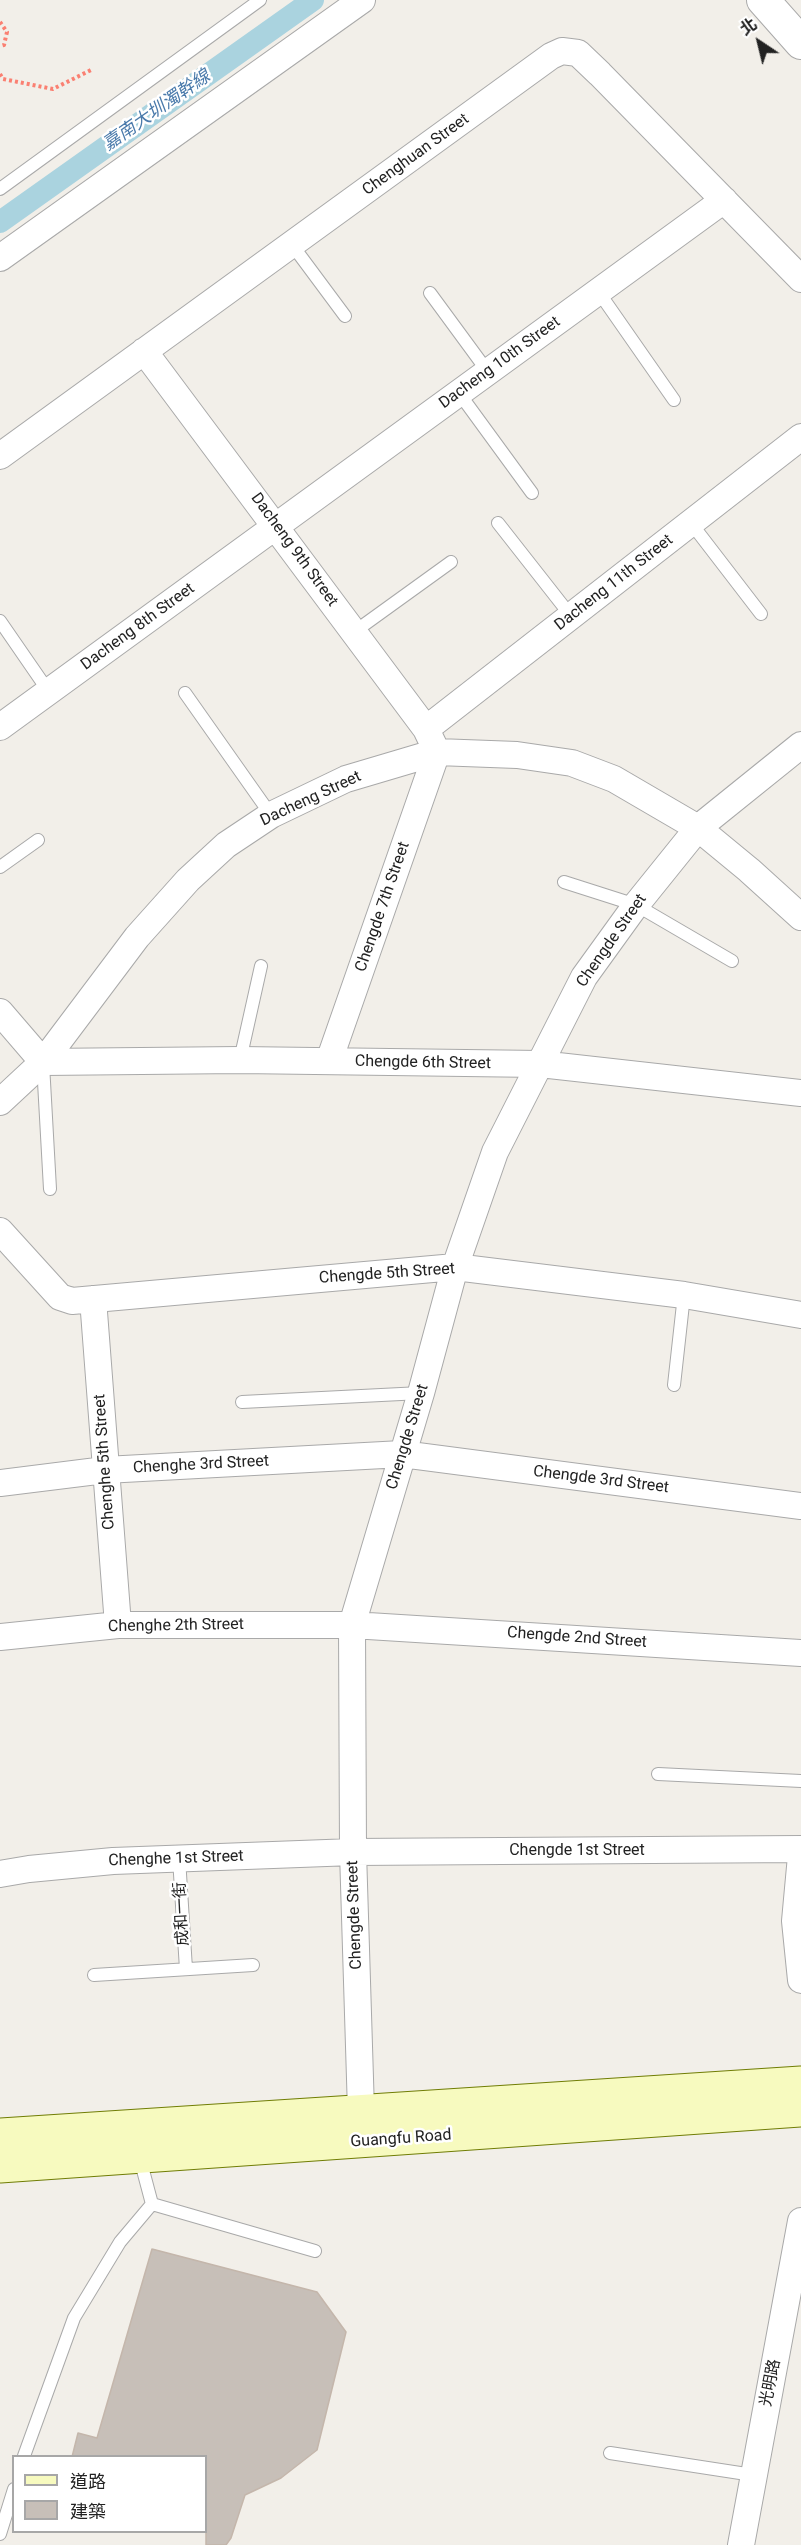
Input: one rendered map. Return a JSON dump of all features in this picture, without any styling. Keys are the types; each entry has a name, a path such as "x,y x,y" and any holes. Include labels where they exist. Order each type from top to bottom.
{"main road":[{"name":"Guangfu Road","path":"0,2135 801,2083"},
{"name":"Guangfu Road","path":"0,2166 139,2155 398,2140 801,2110"}],"street":[{"path":"0,258 362,0"},
{"path":"763,0 801,43"},
{"name":"Chenghuan Street","path":"0,456 293,246 551,56 562,51 578,53 801,279"},
{"name":"Dacheng 10th Street","path":"276,526 724,200"},
{"name":"Dacheng 9th Street","path":"144,351 426,729 437,752"},
{"name":"Dacheng 11th Street","path":"426,729 801,437"},
{"name":"Dacheng 8th Street","path":"0,728 276,526"},
{"name":"Chengde Street","path":"361,2111 353,1852 352,1625 456,1267 495,1152 584,977 636,905 698,828 801,745"},
{"name":"Dacheng Street","path":"0,1102 43,1062 137,937 188,880 226,845 271,815 346,779 437,752 517,754 572,763 614,779 698,828 749,870 801,918"},
{"name":"Chengde 7th Street","path":"328,1061 437,752"},
{"path":"0,1012 43,1062"},
{"name":"Chengde 6th Street","path":"43,1062 240,1060 540,1064 801,1093"},
{"name":"Chengde 5th Street","path":"0,1231 60,1297 72,1301 456,1267 684,1295 801,1315"},
{"name":"Chenghe 5th Street","path":"93,1299 118,1625"},
{"name":"Chenghe 3rd Street","path":"0,1482 105,1470 402,1454"},
{"name":"Chengde 3rd Street","path":"402,1454 801,1506"},
{"name":"Chenghe 2th Street","path":"0,1637 118,1625 352,1625"},
{"name":"Chengde 2nd Street","path":"352,1625 801,1653"},
{"name":"Chengde 1st Street","path":"353,1852 801,1849"},
{"name":"Chenghe 1st Street","path":"0,1874 103,1862 353,1852"},
{"path":"801,1856 795,1922 801,1980"},
{"name":"光明路","path":"741,2545 801,2221"}],"lane":[{"path":"0,189 260,0"},
{"path":"293,246 345,316"},
{"path":"598,291 674,400"},
{"path":"430,293 488,372"},
{"path":"459,393 532,493"},
{"path":"498,523 571,616"},
{"path":"691,523 761,614"},
{"path":"354,632 451,562"},
{"path":"0,621 49,692"},
{"path":"185,693 271,815"},
{"path":"0,867 38,840"},
{"path":"564,882 636,905 732,961"},
{"path":"240,1060 261,966"},
{"path":"43,1062 50,1189"},
{"path":"674,1385 684,1295"},
{"path":"242,1402 421,1393"},
{"path":"658,1774 801,1781"},
{"name":"成和一街","path":"179,1858 186,1969"},
{"name":"成和一街","path":"94,1975 254,1965"},
{"path":"139,2155 152,2204"},
{"path":"152,2204 315,2251"},
{"path":"25,2455 74,2318 120,2242 152,2204"},
{"path":"610,2453 753,2475"},
{"path":"0,2534 12,2495"}],"path":[{"path":"0,22 7,32 4,45 0,46"},
{"path":"0,74 3,79 53,89 91,70"}],"building":[{"path":"152,2249 317,2292 346,2332 317,2450 281,2478 245,2495 231,2538 226,2545 206,2545 207,2455 72,2455 78,2433 97,2438"}],"waterway":[{"name":"嘉南大圳濁幹線","path":"0,222 313,0"}]}
